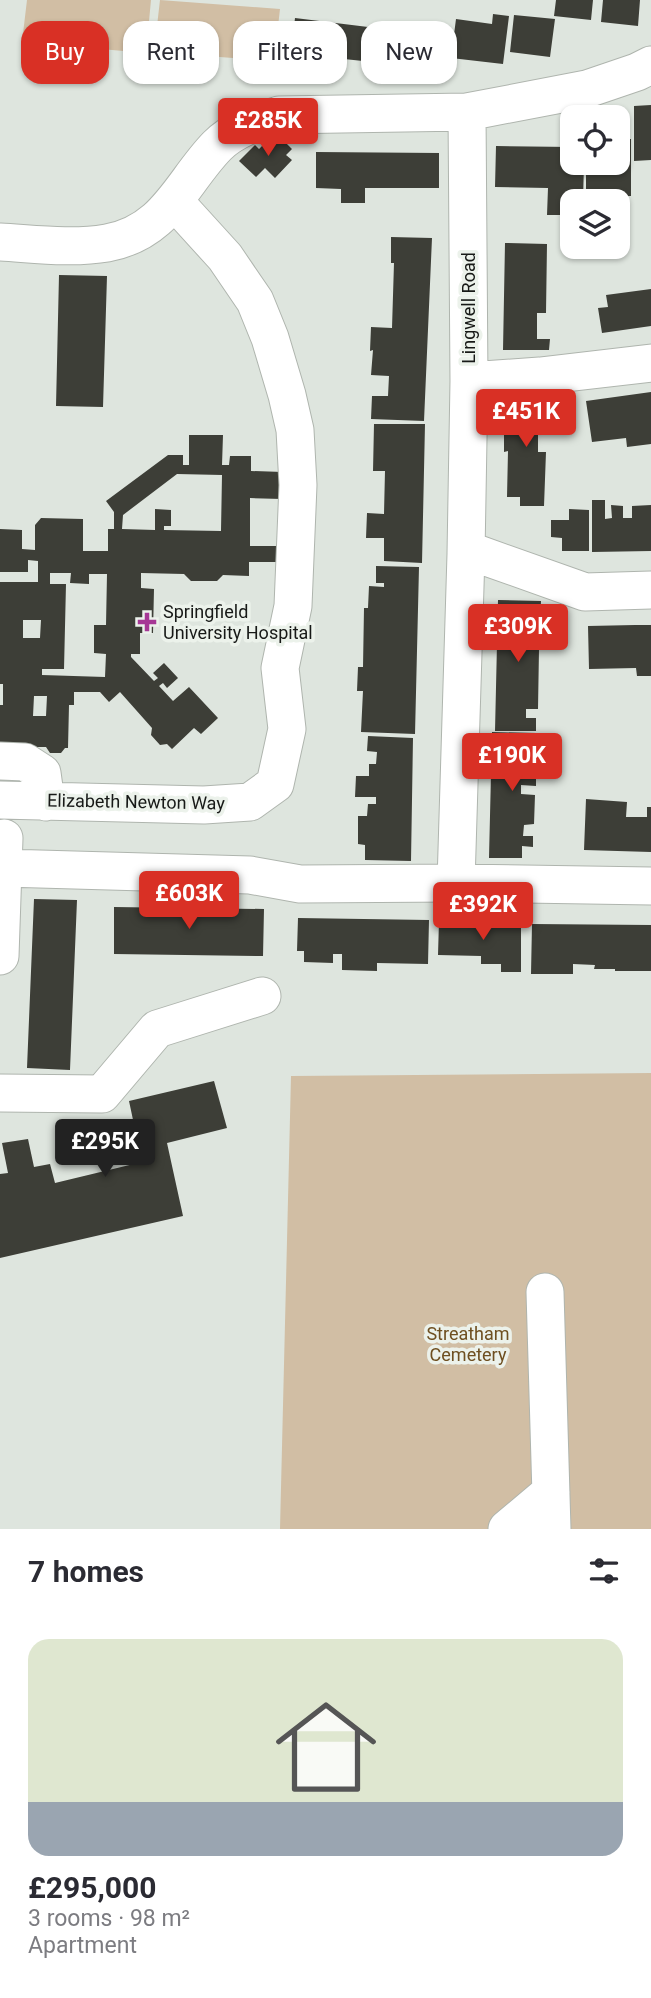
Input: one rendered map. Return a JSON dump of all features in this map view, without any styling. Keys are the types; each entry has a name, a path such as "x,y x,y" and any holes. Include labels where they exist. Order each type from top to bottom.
{"street":[{"path":"0,242 72,246 109,243 137,232 175,202 208,157 230,135 254,122 279,115 467,112 587,89 651,65"},
{"name":"Lingwell Road","path":"456,883 469,381 467,112"},
{"name":"Elizabeth Newton Way","path":"0,800 204,805 250,802 275,784 287,729 280,668 293,606 298,485 295,430 270,338 255,301 225,257 175,202"},
{"path":"469,381 651,363"},
{"path":"466,554 478,554 584,592 651,590"},
{"path":"0,761 25,762 42,773 46,802"},
{"path":"0,956 4,853 250,875 300,884 651,886"},
{"path":"0,1093 102,1094 157,1029 179,1032 262,996"},
{"path":"545,1292 552,1529"},
{"path":"507,1529 551,1492"}],"green space":[{"path":"27,0 151,0 149,21 123,21 123,51 109,50 109,21 24,21"},
{"path":"160,0 280,9 279,21 233,21 233,58 219,57 219,21 158,21"},
{"name":"Streatham Cemetery","path":"651,1073 651,1529 280,1529 291,1076"}],"building":[{"path":"556,0 593,0 591,20 554,16"},
{"path":"603,0 640,0 638,26 601,22"},
{"path":"493,14 509,16 503,64 457,59 456,19 492,24"},
{"path":"514,15 555,19 550,57 510,52"},
{"path":"295,18 319,21 295,21"},
{"path":"347,24 361,26 361,61 347,59"},
{"path":"651,105 651,160 634,161 634,106"},
{"path":"280,137 292,149 286,155 292,160 275,178 265,168 256,177 239,161 255,145 259,149 270,138 275,142"},
{"path":"631,139 631,196 630,189 586,189 586,175 630,175"},
{"path":"496,146 560,147 560,175 584,175 583,189 560,189 560,215 547,215 548,188 495,187"},
{"path":"316,152 439,153 439,188 365,188 365,203 341,203 341,189 316,188"},
{"path":"391,237 432,238 424,421 371,419 372,396 388,396 389,376 371,375 373,350 370,351 371,327 392,328 394,263 391,263"},
{"path":"505,243 547,244 546,313 537,313 537,339 550,339 549,350 503,350"},
{"path":"59,275 107,276 103,407 56,406"},
{"path":"651,289 651,326 602,333 598,308 608,307 606,295"},
{"path":"651,392 651,444 627,447 626,438 592,442 586,401"},
{"path":"553,400 553,424 538,424 538,452 546,452 544,506 520,506 520,497 507,497 508,451 504,452 504,401"},
{"path":"374,424 425,424 422,563 384,561 384,538 366,538 367,513 384,514 385,471 373,471"},
{"path":"189,435 223,435 222,465 229,465 230,456 251,456 251,471 283,472 282,499 250,498 250,546 278,546 278,562 249,562 249,576 223,575 217,581 191,581 184,574 141,573 141,588 154,589 153,633 140,633 140,654 131,654 131,657 154,681 158,678 153,673 164,663 178,678 167,688 163,683 159,686 173,701 189,687 218,718 201,734 194,728 172,749 167,744 160,745 151,735 152,728 120,692 109,702 100,692 74,692 74,705 69,705 68,748 61,753 50,753 46,747 0,747 3,684 0,684 0,582 38,582 38,561 28,560 28,572 0,572 0,529 22,530 22,549 35,550 35,525 41,518 83,519 83,551 108,551 108,529 114,529 114,512 106,501 168,455 183,455 183,465 189,465","holes":["177,474 222,475 221,531 164,530 164,526 171,526 171,510 155,509 155,530 122,529 123,515","50,573 71,573 70,583 89,584 89,574 107,574 106,625 94,625 94,653 106,654 105,677 42,675 42,669 64,669 66,584 50,584","23,620 41,620 40,638 23,638","34,696 47,696 46,716 33,716"]},
{"path":"592,500 605,500 605,519 612,518 611,505 623,506 623,518 632,518 632,506 651,505 651,551 592,552"},
{"path":"569,509 589,510 589,551 562,551 562,538 551,537 551,520 569,520"},
{"path":"376,566 419,567 415,734 361,732 363,691 357,691 358,667 363,667 364,608 368,608 369,586 384,587 384,583 376,583"},
{"path":"498,600 541,601 540,627 549,627 548,649 539,649 538,709 526,709 526,718 536,718 536,731 495,731"},
{"path":"651,625 651,676 637,676 636,668 589,669 588,626"},
{"path":"492,732 536,733 536,742 542,742 542,754 525,754 525,764 536,764 536,786 521,785 521,794 535,795 534,824 524,825 523,836 533,836 533,847 522,846 522,858 489,858"},
{"path":"368,736 413,738 411,861 365,860 365,845 358,844 358,816 367,816 368,804 376,804 376,797 355,797 356,776 369,776 369,764 376,764 377,752 367,751"},
{"path":"586,799 627,802 626,817 647,817 647,807 651,807 651,852 584,850"},
{"path":"34,899 77,900 70,1070 27,1068"},
{"path":"114,907 264,909 263,956 114,954"},
{"path":"298,918 429,920 428,964 377,963 377,971 342,970 342,954 333,954 333,963 304,962 304,951 297,951"},
{"path":"439,921 521,921 521,972 501,972 501,964 481,964 481,956 438,955"},
{"path":"532,924 651,925 651,971 615,971 594,969 595,965 573,964 573,974 531,974"},
{"path":"214,1081 227,1128 167,1143 183,1216 0,1258 0,1174 8,1173 2,1143 28,1139 34,1167 50,1164 55,1183 142,1162 129,1101"}],"place":[{"name":"Springfield University Hospital","path":"147,622"}]}
